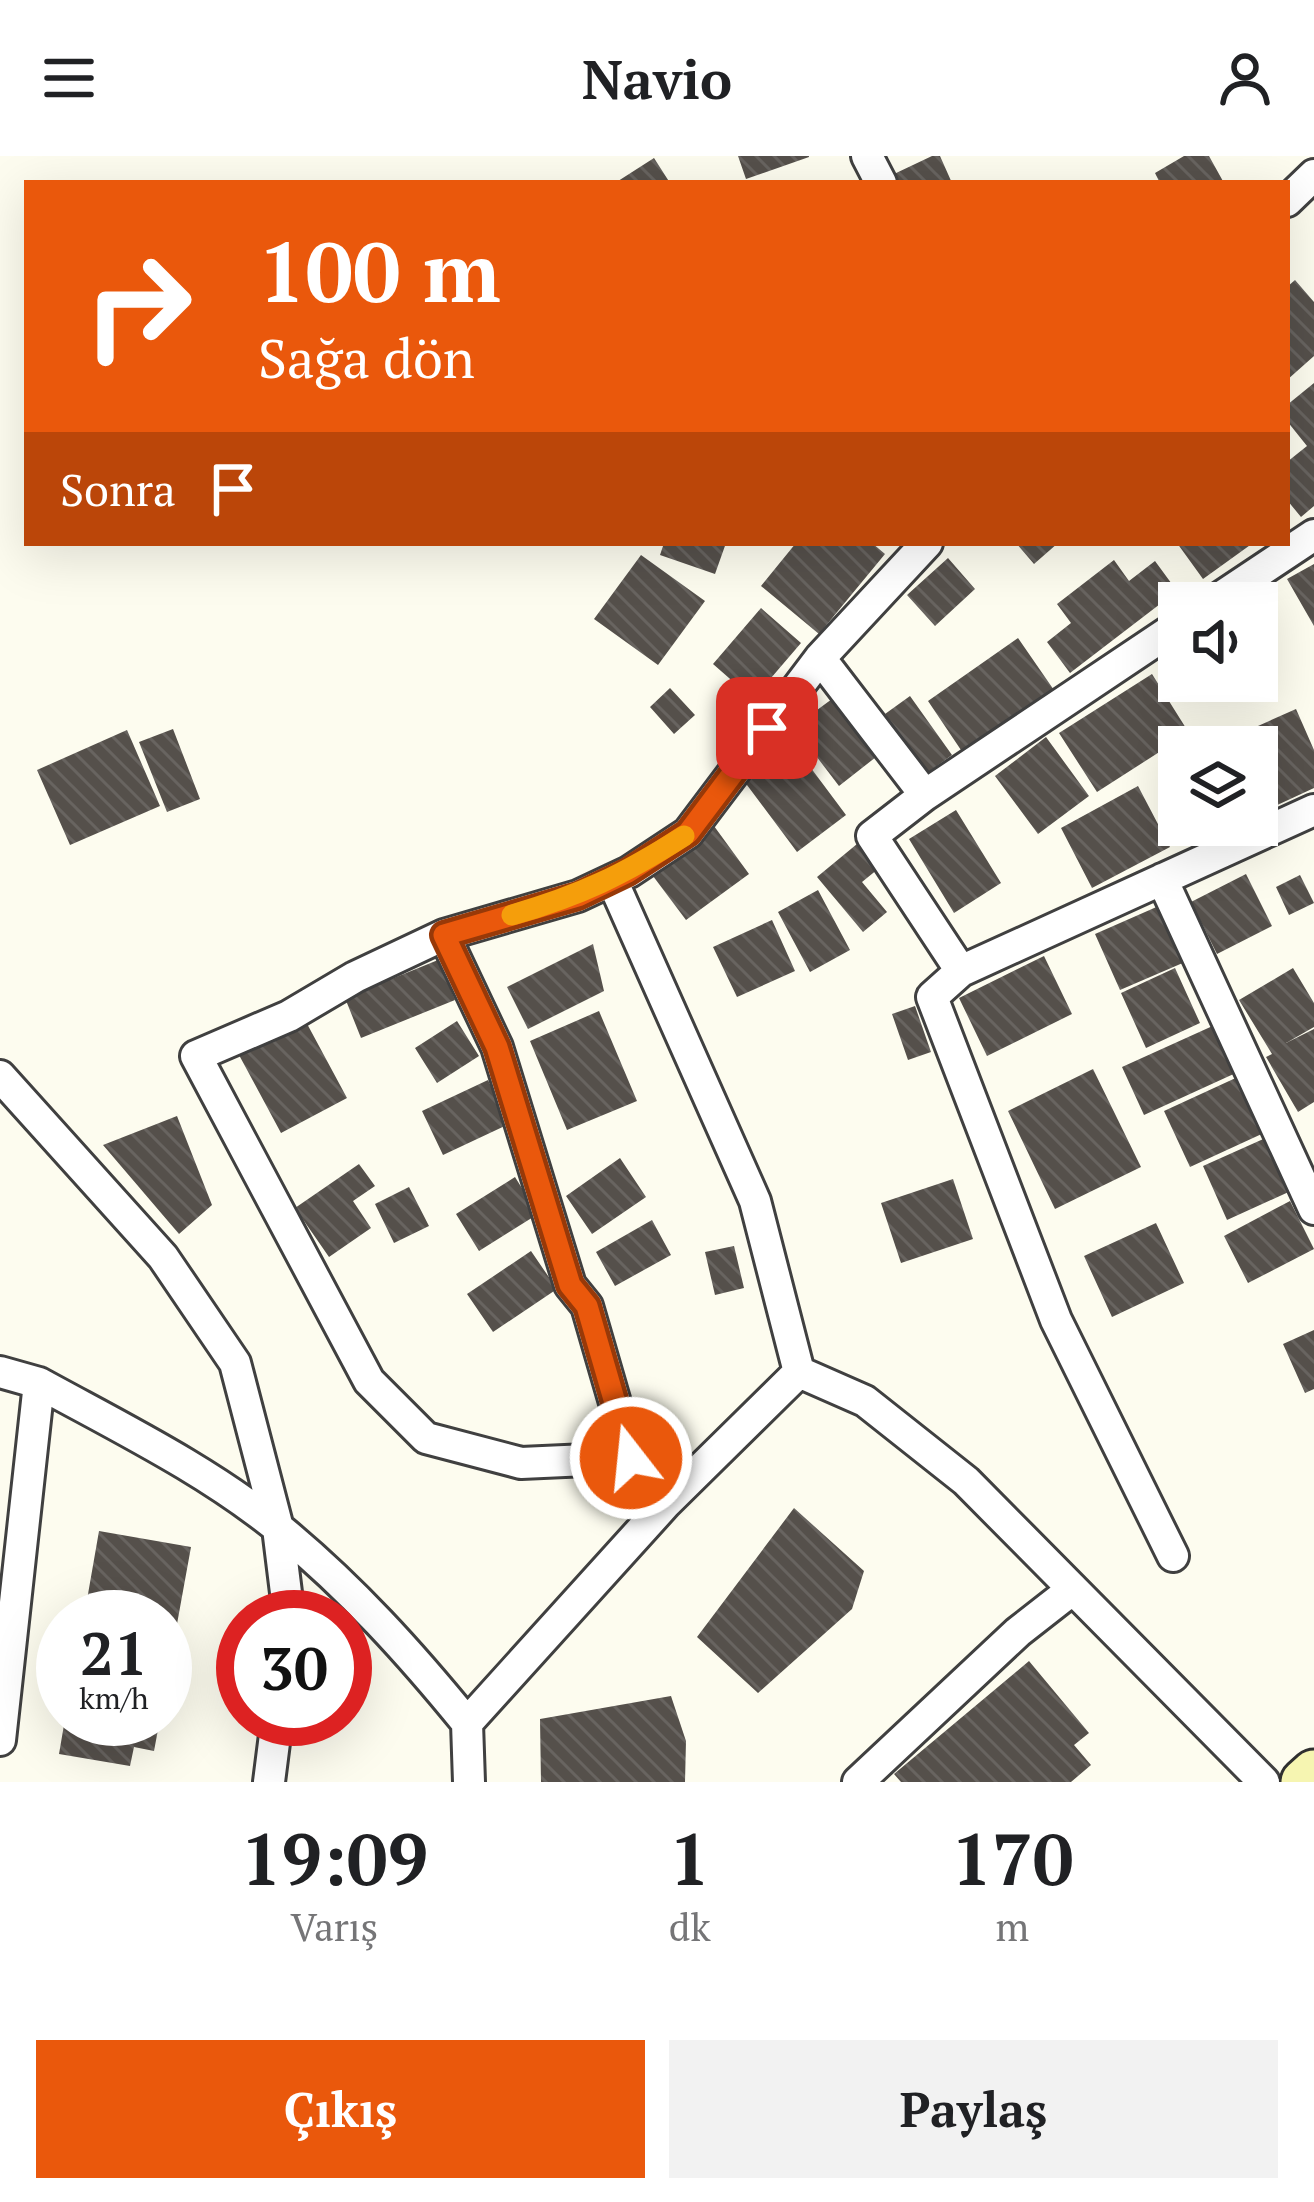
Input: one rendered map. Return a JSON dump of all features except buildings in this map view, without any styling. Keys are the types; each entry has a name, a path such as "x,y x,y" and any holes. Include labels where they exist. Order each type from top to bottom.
{"main road":[{"path":"1304,1782 1314,1773"}],"street":[{"path":"1290,198 1314,175"},
{"path":"1244,582 1314,535"},
{"path":"631,1458 521,1463 426,1438 369,1381 196,1057 289,1016 355,977 444,935 578,896 688,833 820,658 912,549"},
{"path":"961,971 872,836 1158,640"},
{"path":"820,658 926,795"},
{"path":"1173,1556 1056,1320 932,997 961,971 1314,810"},
{"path":"611,880 755,1202 799,1372"},
{"path":"1162,880 1314,1209"},
{"path":"444,935 497,1047 570,1285 587,1306 631,1458 666,1503"},
{"path":"0,1076 163,1257 236,1363 278,1528 286,1590"},
{"path":"0,1372 39,1383 165,1452 278,1528 354,1594 467,1723 469,1782"},
{"path":"467,1723 666,1503 799,1372"},
{"path":"799,1372 865,1401 966,1481 1264,1782"},
{"path":"0,1741 39,1383"},
{"path":"858,1782 1018,1632 1073,1589"},
{"path":"269,1782 274,1746"}],"slow traffic":[{"path":"512,915 578,896 628,872 684,836"}],"route":[{"path":"631,1458 587,1306 570,1285 497,1047 444,935 578,896 628,872 688,833 767,728"}]}
